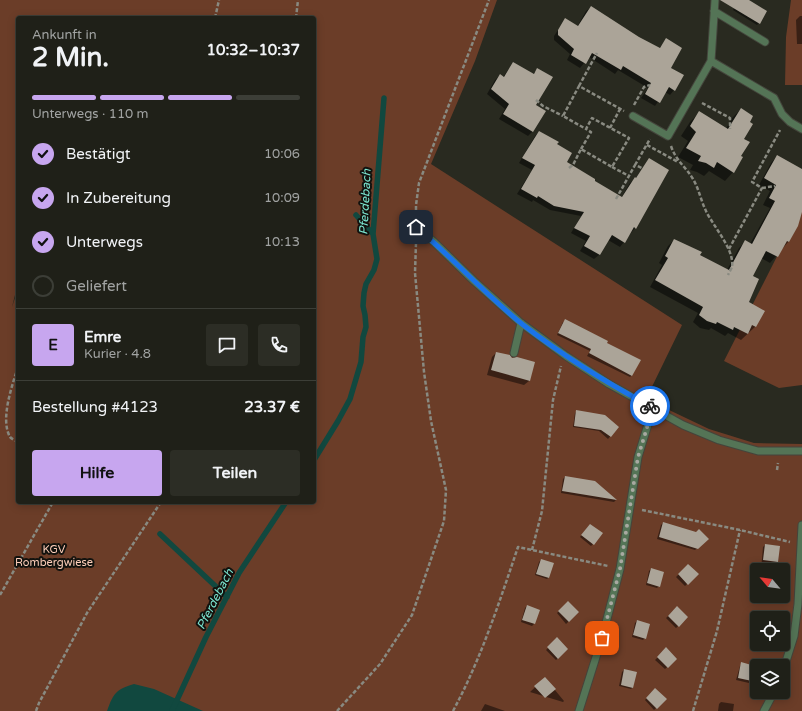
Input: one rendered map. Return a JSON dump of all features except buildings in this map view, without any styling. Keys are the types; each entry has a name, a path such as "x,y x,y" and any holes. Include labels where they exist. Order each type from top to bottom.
{"lane":[{"path":"631,115 668,136 711,61 715,0"},
{"path":"714,11 765,42"},
{"path":"711,61 774,98 786,119 802,129"},
{"path":"416,227 521,323 566,356 609,384 683,425 719,440 758,450 802,451"},
{"path":"514,353 521,323"},
{"path":"578,711 602,638 620,569 638,457 653,408"},
{"path":"787,659 794,636 798,604 802,525"},
{"path":"764,711 770,699"}],"path":[{"path":"215,16 219,0"},
{"path":"296,16 298,0"},
{"path":"420,183 489,0"},
{"path":"563,116 597,53"},
{"path":"579,86 631,115 644,87 650,85"},
{"path":"691,97 730,118 730,129"},
{"path":"536,100 543,106 591,132 573,165 569,168"},
{"path":"610,128 620,109"},
{"path":"586,129 592,118 629,138 612,167"},
{"path":"775,186 762,188 752,182 786,119"},
{"path":"616,199 656,129"},
{"path":"668,136 672,150 678,162"},
{"path":"647,145 678,162 686,169 695,182 711,221 724,239 729,250 732,266 728,275"},
{"path":"581,150 629,176"},
{"path":"635,165 642,168"},
{"path":"729,250 762,188"},
{"path":"337,711 380,664 412,615 444,521 446,490 431,421 424,372 415,273 416,244"},
{"path":"532,550 542,511 553,400 559,371 566,356"},
{"path":"16,374 4,414 6,428 10,437 16,441"},
{"path":"0,594 52,504"},
{"path":"36,711 86,613 160,504"},
{"path":"630,508 801,544"},
{"path":"693,711 717,631 740,530"},
{"path":"453,711 466,686 495,616 518,547 620,569"}],"green space":[{"name":"KGV Rombergwiese","path":"0,0 497,0 475,61 431,164 682,325 646,399 709,429 754,443 802,444 802,711 0,711"},
{"path":"791,0 802,0 802,85 785,85 786,37"},
{"path":"802,207 802,385 779,388 724,361"}],"water":[{"path":"134,684 154,689 203,711 107,711 113,696 119,690"}],"waterway":[{"name":"Pferdebach","path":"316,457 350,399 361,362 363,337 366,327 363,306 364,293 366,284 374,270 377,259 373,234 384,98"},
{"path":"356,215 373,234"},
{"name":"Pferdebach","path":"172,711 206,637 239,573 285,504"},
{"path":"160,534 227,597"}],"way so far":[{"path":"602,638 620,569 638,457 653,408 650,406"}],"route":[{"path":"416,227 521,323 566,356 609,384 650,406"}]}
